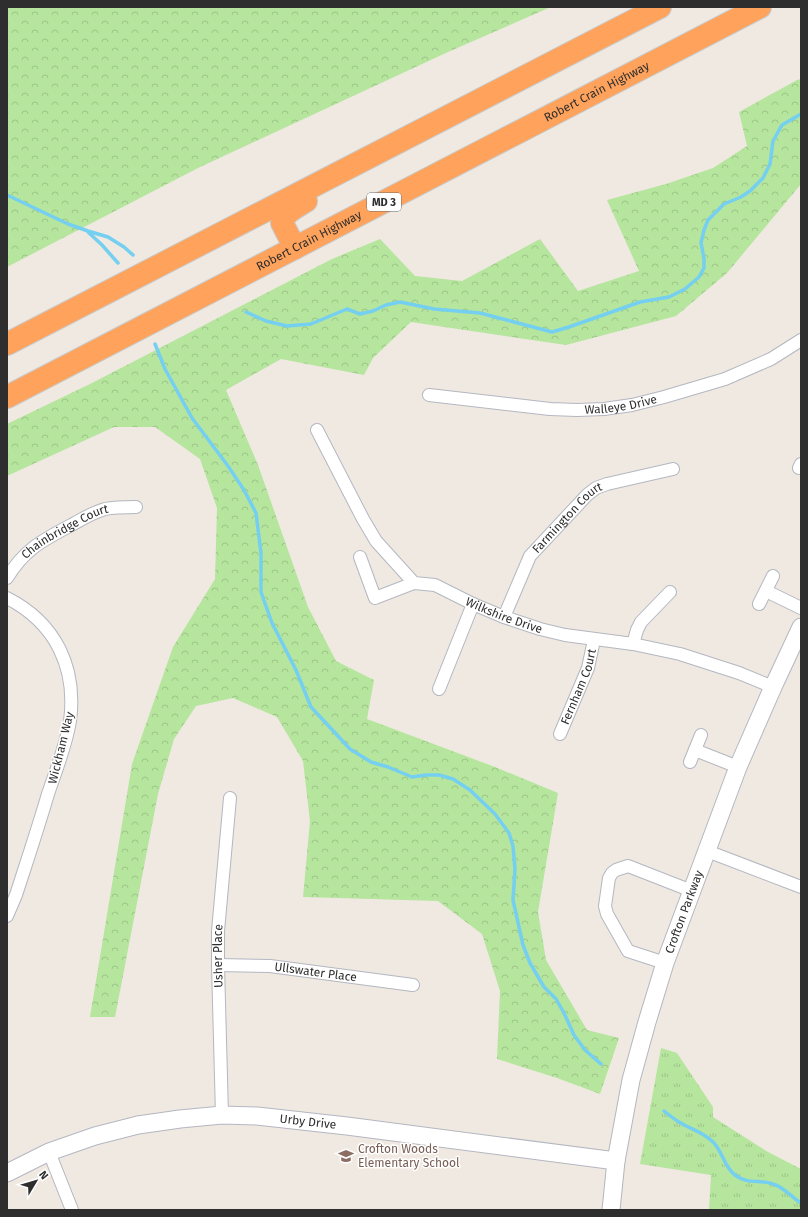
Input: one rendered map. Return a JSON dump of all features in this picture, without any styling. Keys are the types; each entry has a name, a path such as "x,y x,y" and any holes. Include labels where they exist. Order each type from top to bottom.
{"highway":[{"path":"7,344 660,7"},
{"name":"Robert Crain Highway","path":"7,397 760,7"},
{"path":"295,248 282,223 282,219 285,215 375,154"}],"street":[{"name":"Walleye Drive","path":"429,395 550,409 604,409 632,405 725,379 771,359 801,340"},
{"path":"317,430 376,541 414,583 375,598 360,557"},
{"name":"Farmington Court","path":"504,617 530,556 587,495 596,488 607,484 673,469"},
{"name":"Chainbridge Court","path":"7,578 21,558 43,540 96,512 118,507 136,507"},
{"path":"759,604 774,576"},
{"name":"Wilkshire Drive","path":"414,583 435,585 473,604 504,617 559,634 594,640 633,644 680,654 739,673 773,687"},
{"path":"766,591 801,608"},
{"path":"633,644 641,622 670,592"},
{"name":"Wickham Way","path":"7,598 19,604 37,619 51,634 61,651 69,674 72,695 70,722 63,748 16,895 7,916"},
{"path":"439,689 473,604"},
{"name":"Crofton Parkway","path":"611,1210 616,1161 631,1080 646,1022 665,964 738,767 801,627"},
{"name":"Fernham Court","path":"560,734 588,668 594,640"},
{"path":"690,762 701,735"},
{"path":"695,750 738,767"},
{"name":"Usher Place","path":"222,1115 218,931 230,798"},
{"path":"707,851 801,887"},
{"path":"665,964 628,952 607,914 605,906 608,878 616,870 628,866 692,891"},
{"name":"Ullswater Place","path":"218,965 270,966 413,985"},
{"name":"Urby Drive","path":"7,1172 49,1152 95,1136 138,1125 222,1115 257,1116 347,1126 616,1161"},
{"path":"49,1152 72,1210"}],"green space":[{"path":"7,7 551,7 448,52 198,168 7,267"},
{"path":"801,79 801,184 727,273 676,316 566,345 411,322 373,358 364,375 281,359 226,390 258,465 308,607 336,661 374,680 367,719 495,767 558,793 538,912 546,960 587,1030 619,1038 600,1094 557,1078 497,1059 500,991 482,934 438,901 303,897 310,821 303,761 277,717 233,698 196,706 174,739 158,794 115,1017 90,1017 132,764 173,647 215,579 217,508 200,459 155,427 114,427 7,476 7,424 92,383 332,259 380,239 415,276 462,281 540,239 578,291 639,271 607,200 666,184 713,168 747,146 739,112"},
{"path":"661,1048 677,1053 713,1107 713,1117 768,1152 801,1169 801,1210 709,1210 711,1175 640,1164"}],"waterway":[{"path":"246,312 266,321 287,326 311,324 347,309 360,314 400,302 434,309 480,313 552,332 640,302 669,297 685,289 699,277 704,268 701,243 708,220 724,204 741,197 750,191 763,178 770,164 773,141 782,125 801,114"},
{"path":"7,195 68,224 108,237 124,247 133,255"},
{"path":"88,232 118,263"},
{"path":"155,344 165,369 192,418 228,466 244,490 256,513 261,553 261,592 272,623 296,670 311,707 350,749 371,762 412,777 439,775 453,779 470,790 495,814 509,833 513,846 515,869 513,900 523,945 530,963 544,987 556,999 574,1035 585,1050 601,1064"},
{"path":"664,1111 677,1121 713,1142 728,1168 735,1175 749,1181 777,1185 801,1203"}],"place":[{"name":"Crofton Woods Elementary School","path":"346,1156"}]}
